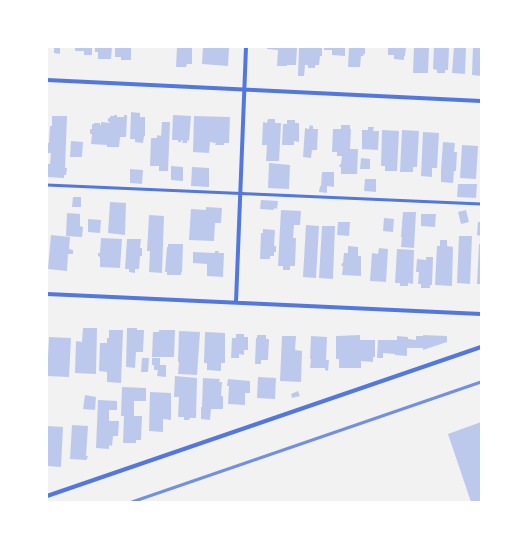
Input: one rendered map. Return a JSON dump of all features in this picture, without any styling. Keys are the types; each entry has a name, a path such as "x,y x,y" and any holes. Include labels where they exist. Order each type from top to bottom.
{"street":[{"path":"236,302 246,47"},
{"path":"47,80 481,101"},
{"path":"47,294 481,314"},
{"path":"47,496 481,348"}],"lane":[{"path":"47,185 481,204"}],"building":[{"path":"54,47 60,47 60,54 54,53"},
{"path":"75,47 92,47 92,55 84,55 84,51 75,51"},
{"path":"95,47 112,47 111,59 98,59 98,52 95,52"},
{"path":"115,47 131,47 131,60 121,60 121,57 115,57"},
{"path":"177,47 192,47 192,64 187,64 186,67 176,67"},
{"path":"203,47 229,47 228,66 202,64"},
{"path":"267,47 297,47 296,65 277,66 278,50 267,49"},
{"path":"299,47 322,47 322,56 320,56 319,65 315,65 315,68 308,68 308,65 305,65 304,76 298,76"},
{"path":"324,47 345,47 345,56 332,55 332,50 324,50"},
{"path":"349,47 365,47 365,54 363,54 364,56 361,56 360,67 348,67"},
{"path":"388,47 406,47 404,60 394,59 394,55 388,55"},
{"path":"414,47 429,47 428,73 413,73"},
{"path":"434,47 449,47 448,70 445,70 445,73 437,73 437,70 433,69"},
{"path":"454,47 466,47 465,74 452,73"},
{"path":"473,47 481,47 481,76 472,75"},
{"path":"131,112 140,113 140,117 145,117 145,136 143,143 135,142 135,139 130,139"},
{"path":"117,115 117,117 124,117 124,115 127,115 126,137 120,137 119,147 107,147 107,145 91,144 92,134 90,134 90,129 92,129 92,124 100,123 101,125 101,122 110,123 108,122 108,118"},
{"path":"173,115 191,116 189,141 187,140 187,143 182,143 183,141 181,140 181,142 178,142 178,140 172,140"},
{"path":"52,116 67,116 65,168 67,168 64,178 47,177 47,164 50,164 51,153 47,153 47,143 49,143"},
{"path":"194,116 230,117 229,143 224,143 224,145 215,145 216,143 210,142 209,153 193,152"},
{"path":"268,119 275,119 275,123 281,123 279,161 266,161 267,145 262,145 263,122 267,123"},
{"path":"287,120 295,120 295,123 299,123 299,142 294,141 294,145 282,145 283,124 287,124"},
{"path":"162,122 170,122 168,171 159,171 159,166 150,166 151,138 157,138 157,135 161,136"},
{"path":"310,125 313,126 313,129 318,129 317,150 312,150 311,158 303,157 305,128 309,129"},
{"path":"341,125 350,125 350,149 358,149 357,174 341,174 341,167 339,167 342,156 337,156 337,152 332,152 333,129 341,129"},
{"path":"368,127 374,127 373,131 379,131 378,150 362,149 362,130 368,130"},
{"path":"382,130 399,131 397,171 385,171 385,166 381,166"},
{"path":"402,130 419,131 417,167 413,167 413,172 400,172"},
{"path":"423,132 439,133 437,168 432,168 432,177 421,176"},
{"path":"71,141 83,142 82,157 70,157"},
{"path":"443,142 455,143 454,152 457,152 456,171 454,171 453,183 441,182"},
{"path":"462,145 478,146 476,179 460,178"},
{"path":"361,158 370,159 370,169 360,169"},
{"path":"269,163 290,165 289,189 268,188"},
{"path":"171,166 183,167 183,181 171,180"},
{"path":"192,167 209,168 209,187 191,186"},
{"path":"130,169 143,170 142,184 130,183"},
{"path":"322,172 334,172 334,187 327,186 327,193 319,192"},
{"path":"365,179 376,179 376,192 364,191"},
{"path":"458,184 477,184 476,198 457,197"},
{"path":"73,197 81,197 81,207 72,207"},
{"path":"261,200 278,201 277,209 260,209"},
{"path":"110,202 126,203 125,235 108,233"},
{"path":"206,207 222,208 221,223 215,223 214,241 189,240 191,209 206,210"},
{"path":"281,210 301,211 300,225 294,225 293,238 296,238 295,266 290,266 290,270 283,270 283,266 278,266"},
{"path":"466,210 469,222 461,224 458,212"},
{"path":"403,212 416,212 414,248 401,247"},
{"path":"67,213 80,214 80,226 83,227 82,237 66,236"},
{"path":"421,214 436,214 435,227 421,226"},
{"path":"149,215 164,216 162,273 149,272 150,251 147,251"},
{"path":"384,218 394,219 393,232 383,231"},
{"path":"88,219 101,220 100,233 88,232"},
{"path":"338,222 350,222 349,236 337,235"},
{"path":"478,222 481,222 481,236 477,235"},
{"path":"306,225 319,226 316,278 303,277"},
{"path":"322,226 335,226 333,279 319,278"},
{"path":"263,229 275,230 274,246 276,246 276,252 274,252 274,256 270,256 270,259 260,259 261,233 263,233"},
{"path":"51,235 70,237 69,249 73,250 73,254 68,254 67,271 48,269"},
{"path":"459,236 472,236 470,284 457,283"},
{"path":"101,238 122,239 120,268 100,267 100,257 98,256 98,253 100,253"},
{"path":"127,239 141,239 140,248 142,248 142,256 140,256 139,269 135,269 135,273 129,272 129,269 125,269"},
{"path":"440,240 447,240 447,246 453,247 452,286 435,285 437,246 440,246"},
{"path":"168,244 183,244 181,275 167,275 167,272 165,272"},
{"path":"479,244 481,244 481,284 477,284"},
{"path":"348,246 358,247 358,256 361,256 361,276 342,275 343,266 341,266 343,263 344,253 348,253"},
{"path":"379,248 388,249 386,282 370,281 372,253 378,254"},
{"path":"397,249 414,250 413,284 408,283 408,286 400,286 400,283 395,283"},
{"path":"215,251 219,251 218,253 224,253 223,277 207,276 207,264 193,263 193,252 215,253"},
{"path":"426,257 433,257 432,285 430,285 430,288 421,288 421,284 418,284 419,272 416,272 417,259 426,260"},
{"path":"83,328 97,328 96,374 75,373 76,341 82,342"},
{"path":"127,328 144,330 143,352 136,352 135,368 126,367"},
{"path":"109,330 123,330 121,383 107,382 107,372 99,371 100,343 107,343 107,338 109,338"},
{"path":"159,330 175,330 174,357 152,357 153,332 159,332"},
{"path":"179,331 200,332 197,375 178,374"},
{"path":"205,332 225,333 225,363 221,363 221,371 207,370 207,363 204,363"},
{"path":"236,334 244,334 244,337 248,337 248,350 244,350 244,355 239,354 239,358 231,358 232,338 236,338"},
{"path":"257,335 266,335 266,339 269,339 268,360 261,360 261,364 255,364"},
{"path":"360,335 360,340 375,340 375,357 373,357 373,362 361,361 361,368 339,368 339,359 336,359 336,336"},
{"path":"282,336 296,336 295,350 302,351 301,382 280,381"},
{"path":"311,336 327,337 326,360 329,360 328,371 325,370 325,368 310,368"},
{"path":"397,336 408,337 408,339 416,340 416,336 447,336 447,342 423,350 423,348 407,348 407,356 383,353 383,358 377,358 378,340 397,340"},
{"path":"49,337 71,338 69,377 47,376"},
{"path":"142,358 149,358 148,372 141,372"},
{"path":"152,358 160,358 160,365 166,365 166,377 157,376 158,370 154,370"},
{"path":"175,376 197,378 196,418 184,420 184,417 178,417 179,397 174,397"},
{"path":"258,377 276,378 275,399 257,398"},
{"path":"203,378 220,379 219,382 222,382 221,396 223,396 223,409 211,409 210,420 201,419"},
{"path":"228,379 250,381 250,393 245,393 245,405 228,404"},
{"path":"122,387 146,388 146,401 134,401 134,416 142,416 141,440 136,440 136,443 123,443 124,416 121,416"},
{"path":"298,391 300,396 292,398 291,394"},
{"path":"150,392 171,393 171,420 163,419 163,432 149,431"},
{"path":"85,395 96,397 95,410 83,409"},
{"path":"98,400 117,401 117,410 109,410 109,421 119,421 118,436 113,436 112,446 109,445 109,449 96,448"},
{"path":"481,422 481,502 471,502 448,434"},
{"path":"72,425 88,426 86,456 88,456 86,460 70,459"},
{"path":"47,426 63,427 61,467 47,466"}],"railway":[{"path":"132,502 481,382"}]}
